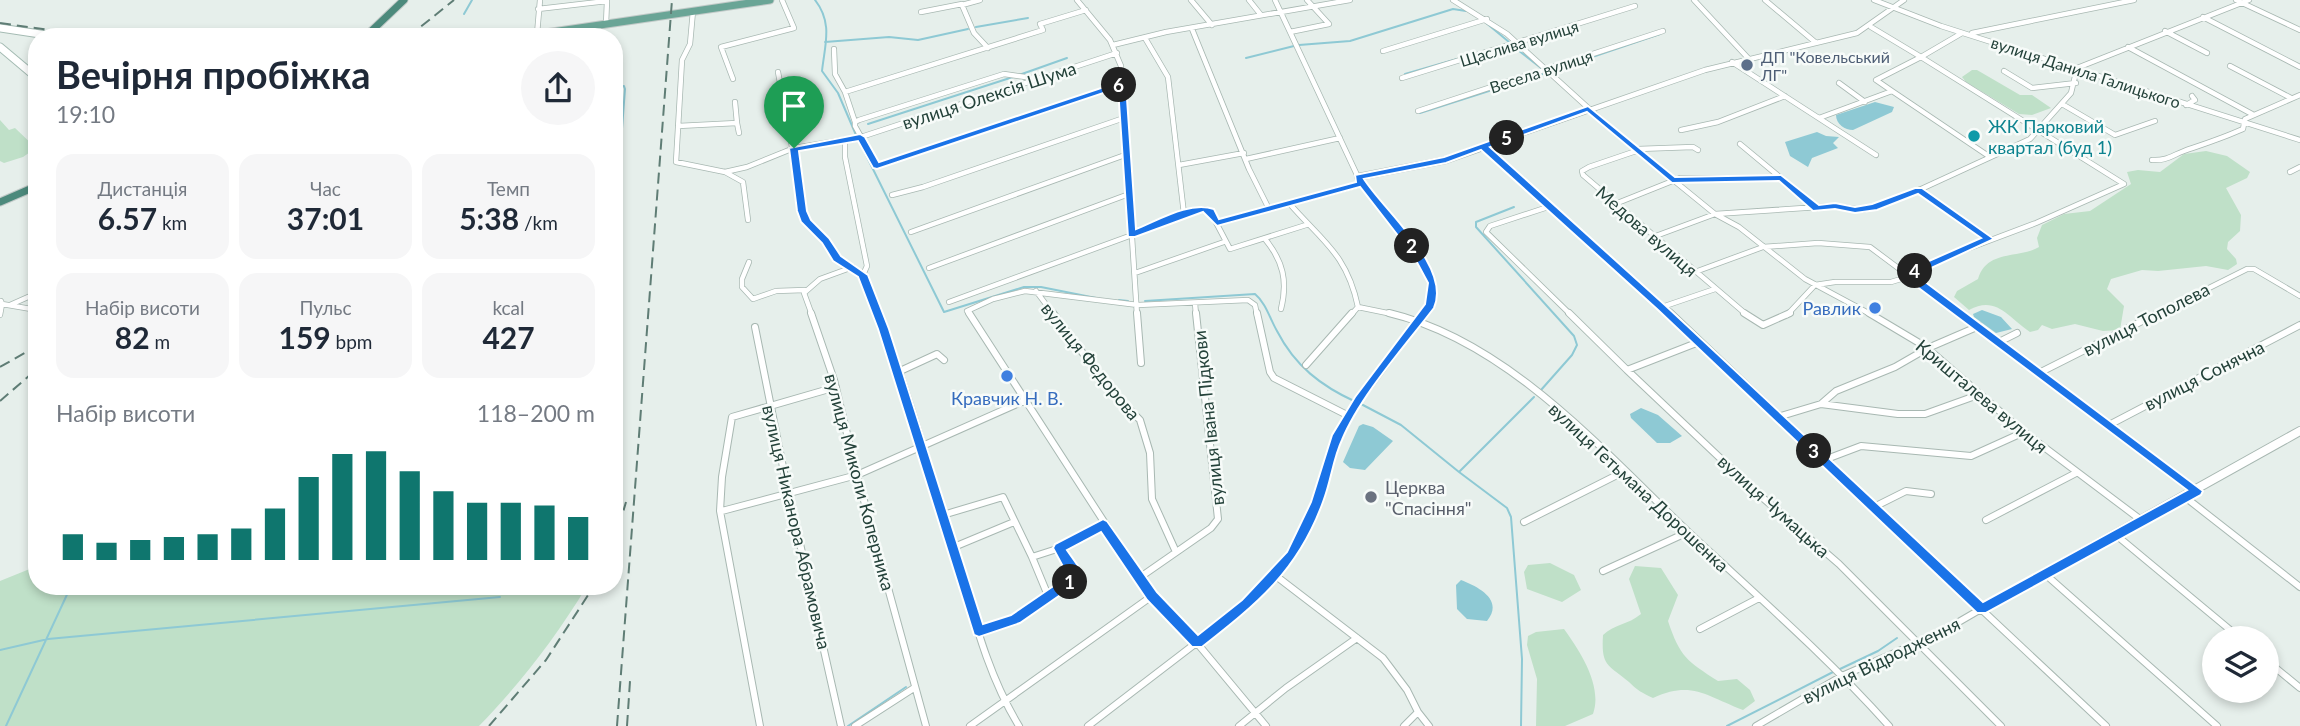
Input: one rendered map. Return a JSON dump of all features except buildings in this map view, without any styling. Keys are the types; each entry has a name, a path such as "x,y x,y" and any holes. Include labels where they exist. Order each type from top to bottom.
{"highway":[{"path":"374,28 404,0"},
{"path":"0,202 28,190"}],"main road":[{"path":"578,28 770,0"},
{"path":"0,28 28,32"},
{"path":"0,47 28,70"}],"street":[{"path":"537,28 540,0"},
{"path":"733,79 722,51 723,46 794,28 782,0"},
{"path":"921,12 980,0"},
{"path":"1077,0 1117,53 1122,84 1141,363"},
{"path":"1191,0 1212,25"},
{"path":"1249,0 1261,15"},
{"path":"1088,726 1247,604 1276,576 1292,555 1317,502 1336,439 1357,403 1430,305 1434,293 1430,275 1408,240 1360,181 1275,0"},
{"path":"1290,32 1329,24 1307,0"},
{"path":"1113,45 1350,0"},
{"name":"Кришталева вулиця","path":"1453,0 1487,19 1518,43 1588,108 1715,215 1725,218 1815,285 1895,326 1928,348 1978,395 2076,473 2141,520"},
{"path":"1694,0 1748,58"},
{"path":"1765,0 1815,42"},
{"name":"вулиця Данила Галицького","path":"1874,0 1965,33 2300,140"},
{"path":"1217,223 1360,181 1446,160 1588,108 1732,62 1856,34 1871,27 1892,5 1904,0"},
{"path":"1991,157 1876,79 1965,33 2134,0"},
{"path":"2236,0 2300,30"},
{"path":"1653,237 1734,211 1835,206 1863,210 1919,190 2030,139 2039,129 2039,125 2062,104 2076,82 2077,68 2249,0"},
{"path":"538,9 607,1 606,24"},
{"name":"Щаслива вулиця","path":"1402,78 1518,43 1633,3"},
{"path":"962,4 963,12 974,33 988,48"},
{"path":"845,92 1043,30 1040,24 1086,10"},
{"path":"693,11 690,44 682,60 676,162 725,172 743,182 748,220"},
{"path":"2203,17 2300,67"},
{"path":"1383,51 1487,19"},
{"path":"1815,285 1835,282 1891,282 2124,184 1871,27"},
{"path":"1192,29 1269,209"},
{"name":"Весела вулиця","path":"1418,111 1663,31"},
{"path":"2165,32 2207,54"},
{"path":"1145,38 1168,77 1184,214"},
{"path":"2128,47 2252,114"},
{"path":"834,49 835,74 845,92 860,137 877,166 1122,84"},
{"name":"вулиця Олексія Шума","path":"725,172 747,167 794,148 860,137 1117,53"},
{"path":"1732,62 1876,155"},
{"path":"2230,66 2291,98"},
{"path":"778,72 806,222 826,241 837,259 863,275 923,448 987,660 1004,702 1019,726"},
{"path":"2004,72 2032,88 2076,82"},
{"path":"855,122 1004,75 1036,78"},
{"path":"1839,83 1865,102"},
{"path":"1819,118 1892,91"},
{"path":"2151,160 2166,161 2181,152 2209,145 2243,129 2243,123 2252,114 2300,95"},
{"path":"1681,131 1700,124 1718,122 1785,96"},
{"path":"2186,105 2195,100 2192,96"},
{"path":"735,102 739,134"},
{"path":"2062,104 2115,135 2155,121"},
{"path":"892,195 923,187 1124,118"},
{"path":"678,126 737,123"},
{"path":"1179,165 1340,138"},
{"path":"845,140 845,157 867,266 863,275"},
{"path":"1740,144 1817,208"},
{"path":"1483,147 1662,307 2106,726"},
{"path":"1638,149 1693,147 1698,150"},
{"name":"Медова вулиця","path":"1638,149 1582,171 1588,180 1615,204 1747,316 1763,325 1790,314 1801,298 1815,285"},
{"path":"911,232 1125,155"},
{"path":"2290,172 2300,167"},
{"path":"1615,204 1672,180 1781,178"},
{"path":"1919,190 1989,239"},
{"path":"929,268 1129,194"},
{"path":"1289,203 1306,225 1315,228 1346,265 1359,307 1306,365"},
{"name":"вулиця Чумацька","path":"1551,206 1490,226 1486,232 1756,492 1839,564 2001,726"},
{"path":"949,303 1184,214 1207,209 1230,249 1237,249 1306,225"},
{"path":"1265,239 1284,269 1286,286 1281,309"},
{"path":"1135,273 1224,242"},
{"path":"1695,272 1763,247 1818,243 1870,247 2197,491"},
{"path":"749,262 742,279 742,287 753,299 776,291 805,290 820,279 853,267"},
{"name":"вулиця Тополева","path":"2039,373 2247,269 2255,269"},
{"path":"2255,269 2300,296"},
{"path":"1662,307 1715,289"},
{"name":"вулиця Миколи Коперника","path":"805,290 836,387 857,475 926,726"},
{"path":"1266,726 1139,578 967,311 1011,294 1035,291 1113,304 1252,302 1270,372 1274,378 1349,416"},
{"name":"вулиця Федорова","path":"1035,291 1108,387 1140,420 1150,453 1152,499 1176,552"},
{"path":"10,305 28,297"},
{"path":"0,316 2,303 28,308"},
{"name":"вулиця Івана Підкови","path":"1139,578 1211,528 1218,519 1195,303"},
{"name":"вулиця Гетьмана Дорошенка","path":"1359,307 1419,321 1472,349 1528,386 1839,672 1889,726"},
{"path":"1778,417 1821,404 1836,391 1895,367 1928,348 1979,326"},
{"name":"вулиця Сонячна","path":"2109,425 2300,326"},
{"name":"вулиця Никанора Абрамовича","path":"755,327 769,407 841,726"},
{"path":"1999,342 2017,333"},
{"path":"1627,370 1699,342"},
{"path":"898,372 937,354 944,360"},
{"path":"760,726 726,535 721,527 721,479 732,417 836,387"},
{"path":"1821,404 1898,414 1926,414 1978,395"},
{"path":"722,510 857,475 1026,400"},
{"name":"вулиця Відродження","path":"1756,726 1839,672 1918,643 2197,491 2300,431"},
{"path":"1824,460 1861,446 1971,456 2024,432"},
{"path":"1524,522 1623,472"},
{"path":"1986,520 2076,473"},
{"path":"1874,507 1906,491 1931,494"},
{"path":"943,515 1003,497 1049,598"},
{"path":"2185,497 2300,587"},
{"path":"954,547 1014,522"},
{"path":"1032,557 1060,548 1103,524"},
{"path":"1603,571 1688,532"},
{"path":"2116,535 2225,626"},
{"path":"979,631 1016,619 1049,598 1076,575 1060,548"},
{"path":"2045,574 2217,726"},
{"path":"1276,576 1383,658 1429,726"},
{"path":"970,726 1152,596"},
{"path":"1700,629 1759,598"},
{"path":"1239,726 1255,711 1357,638"},
{"path":"2279,671 2300,688"},
{"path":"855,726 914,688"},
{"path":"1404,726 1418,712"}],"green space":[{"path":"1972,70 1977,70 2020,95 2032,95 2051,108 2032,115 2019,114 1966,82 1962,77"},
{"path":"0,120 9,130 15,128 28,140 28,154 4,163 0,161"},
{"path":"2206,151 2227,156 2250,172 2247,178 2226,188 2241,215 2240,231 2228,242 2227,249 2237,264 2228,270 2206,266 2142,270 2111,279 2107,289 2124,306 2120,330 2103,331 2075,324 2052,329 2042,325 2038,330 2030,332 1994,306 1978,306 1969,310 1954,297 1957,291 1978,279 1989,263 2039,247 2037,238 2042,225 2064,214 2090,211 2131,184 2127,172 2160,172 2184,154"},
{"path":"1550,563 1574,575 1581,590 1562,602 1527,589 1524,572 1528,565"},
{"path":"1635,566 1661,568 1678,595 1668,621 1686,657 1718,681 1737,679 1750,690 1755,701 1743,710 1709,695 1689,690 1678,690 1653,698 1637,689 1607,664 1603,653 1603,635 1641,614 1629,579"},
{"path":"28,570 28,595 581,595 537,659 479,726 0,726 0,581"},
{"path":"1564,629 1588,669 1595,692 1593,714 1565,726 1536,726 1537,679 1527,645 1528,636 1536,632"}],"water":[{"path":"1875,102 1894,107 1892,112 1853,130 1839,124 1836,115"},
{"path":"1817,132 1839,137 1833,143 1838,148 1812,158 1808,167 1790,156 1785,142"},
{"path":"1982,310 2001,317 2012,329 1996,333 1974,317 1973,314"},
{"path":"1641,408 1658,415 1682,436 1670,443 1657,443 1631,418 1630,414"},
{"path":"1363,424 1373,427 1393,441 1365,470 1350,468 1343,462 1359,426"},
{"path":"1461,580 1475,586 1491,601 1492,613 1487,621 1467,619 1457,609 1456,585"}],"waterway":[{"path":"464,14 472,0"},
{"path":"815,0 824,17 826,42"},
{"path":"1299,45 1350,41 1453,9 1466,11"},
{"path":"976,27 1028,18"},
{"path":"1485,22 1509,42"},
{"path":"826,42 889,37 918,40 968,29"},
{"path":"1557,69 1660,34"},
{"path":"826,42 822,71 838,93 856,135"},
{"path":"1246,58 1294,46"},
{"path":"1514,47 1541,68"},
{"path":"1019,75 1067,58"},
{"path":"1405,74 1457,59"},
{"path":"1420,113 1545,73"},
{"path":"868,124 1013,77"},
{"path":"623,86 623,115"},
{"path":"859,141 944,312 1024,287 1041,287 1096,298"},
{"path":"1514,207 1476,222 1476,227 1574,336 1577,345 1572,355 1541,390"},
{"path":"1145,301 1255,294 1265,306 1284,343 1301,365 1320,382 1356,402"},
{"path":"1119,300 1128,301"},
{"path":"1459,472 1534,397"},
{"path":"1361,404 1401,425 1459,472"},
{"path":"1459,472 1507,508 1511,517 1522,659 1521,726"},
{"path":"46,639 67,595"},
{"path":"46,639 500,597"},
{"path":"1840,669 1878,651 1897,638"},
{"path":"0,650 46,639"},
{"path":"6,726 46,639"},
{"path":"1727,726 1835,671"},
{"path":"848,726 906,687"}],"railway":[{"path":"419,28 454,0"},
{"path":"617,726 672,0"},
{"path":"0,23 35,28"},
{"path":"0,367 28,351"},
{"path":"0,401 28,377"},
{"path":"623,512 626,502"},
{"path":"489,726 546,660 588,595"},
{"path":"627,726 630,681"}],"place":[{"name":"ДП \"Ковельський ЛГ\"","path":"1747,65"},
{"name":"ЖК Парковий квартал (буд 1)","path":"1974,136"},
{"name":"Равлик","path":"1875,308"},
{"name":"Кравчик Н. В.","path":"1007,376"},
{"name":"Церква \"Спасіння\"","path":"1371,497"}],"route":[{"path":"794,148 802,211 806,222 826,241 837,259 863,275 884,329 961,566 979,631 1016,619 1074,579 1074,570 1061,554 1060,548 1103,524 1152,596 1197,643 1247,604 1276,576 1292,555 1317,502 1336,439 1359,400 1430,305 1434,293 1433,283 1418,253 1371,198 1358,177 1446,160 1483,147 1662,307 1981,609 2197,491 1908,274 1989,239 1919,190 1873,207 1855,210 1842,206 1817,208 1781,178 1672,180 1588,108 1446,160 1426,164 1358,177 1362,184 1339,188 1217,223 1210,211 1203,209 1131,235 1122,84 877,166 860,137 794,148"}]}
